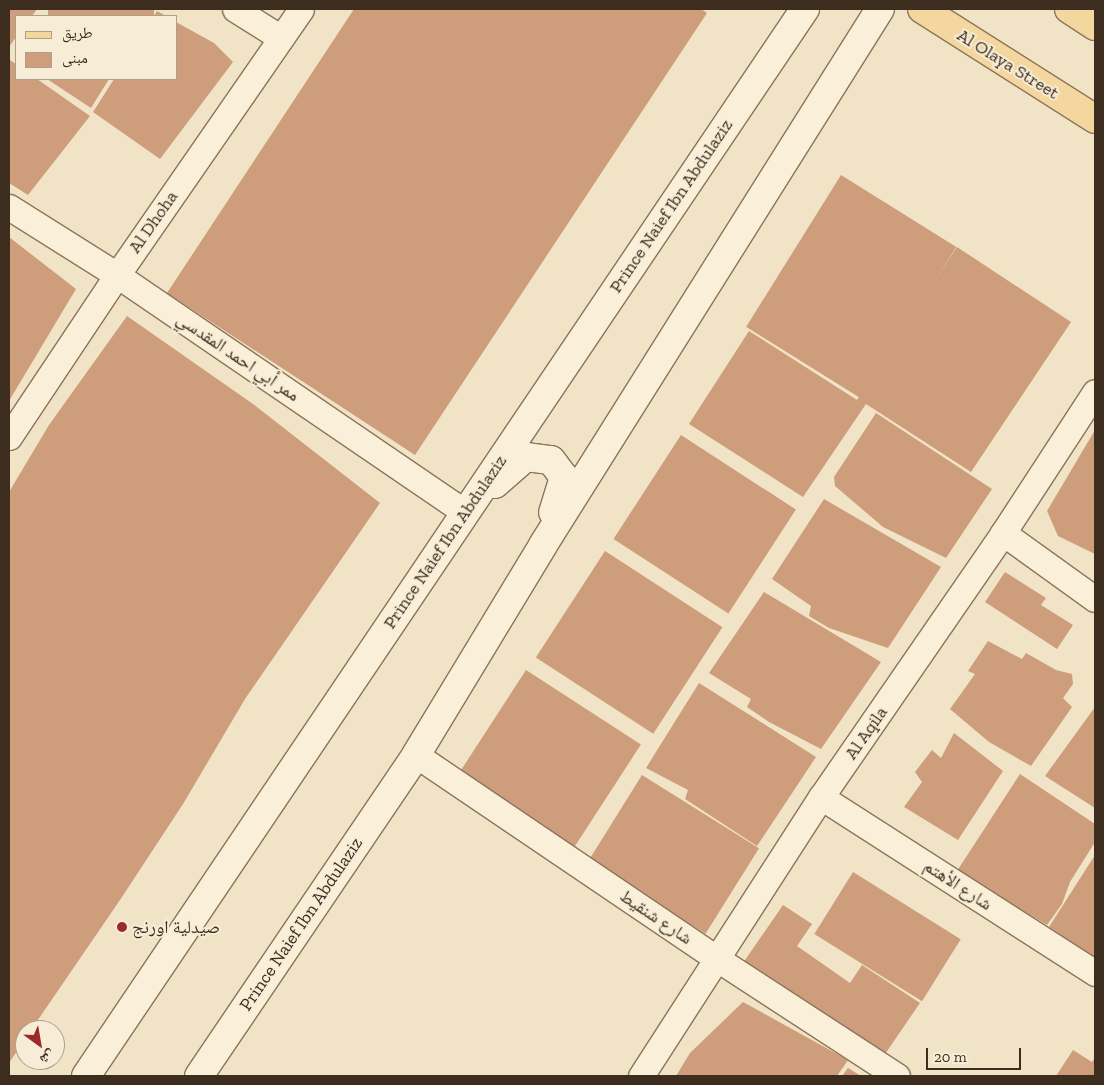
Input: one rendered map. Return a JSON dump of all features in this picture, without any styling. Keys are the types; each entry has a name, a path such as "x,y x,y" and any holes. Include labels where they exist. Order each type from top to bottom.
{"main road":[{"name":"Al Olaya Street","path":"922,9 1095,118"},
{"path":"1069,9 1095,26"}],"street":[{"path":"235,9 281,38"},
{"name":"Al Dhoha","path":"9,438 117,275 301,9"},
{"name":"Prince Naief Ibn Abdulaziz","path":"86,1076 464,512 805,9"},
{"name":"Prince Naief Ibn Abdulaziz","path":"199,1076 416,755 543,545 880,9"},
{"name":"ممر أبي احمد المقدسي","path":"9,207 117,275 464,512"},
{"name":"Al Aqila","path":"641,1076 821,797 1003,533 1095,392"},
{"path":"464,512 526,457 551,460 564,477 543,545"},
{"path":"1003,533 1095,599"},
{"name":"شارع شنقيط","path":"416,755 716,958 897,1076"},
{"name":"شارع الأهتم","path":"821,797 1095,974"}],"building":[{"path":"9,9 37,9 33,15 15,15 15,38 9,47"},
{"path":"48,9 154,9 154,15 48,15"},
{"path":"354,9 701,9 707,13 415,455 167,293"},
{"path":"157,11 164,15 155,15"},
{"path":"178,23 214,43 233,62 160,159 93,112 113,80 178,80"},
{"path":"10,60 15,63 15,80 38,80 90,116 28,195 9,183"},
{"path":"49,80 108,80 91,108"},
{"path":"841,175 956,247 861,399 746,327"},
{"path":"9,237 76,289 9,401"},
{"path":"957,247 1071,322 971,472 866,404 803,497 689,424 749,331 857,400"},
{"path":"127,316 253,404 380,503 245,699 183,804 38,1020 15,1020 15,1054 9,1063 9,492 49,425"},
{"path":"876,413 992,489 946,558 883,527 835,486 834,477"},
{"path":"1095,430 1095,554 1058,536 1047,511"},
{"path":"681,435 796,510 728,614 613,539"},
{"path":"824,499 941,567 888,648 829,628 809,616 811,606 772,579"},
{"path":"605,551 722,627 653,734 536,658"},
{"path":"1005,572 1046,598 1041,605 1073,625 1057,649 985,602"},
{"path":"764,592 881,662 821,749 769,722 747,707 751,699 709,673"},
{"path":"988,641 1022,659 1026,653 1056,670 1072,674 1073,684 1063,698 1072,707 1031,766 989,742 950,709 975,674 968,671"},
{"path":"526,670 641,745 572,850 457,776"},
{"path":"699,683 816,757 757,846 685,799 688,790 646,768"},
{"path":"1095,707 1095,808 1045,776"},
{"path":"954,733 1003,771 958,840 904,807 922,782 915,772 932,750 941,758"},
{"path":"1020,774 1095,824 1095,842 1070,882 1062,904 1047,925 957,871"},
{"path":"642,775 759,848 706,934 588,861"},
{"path":"1095,855 1095,958 1049,927"},
{"path":"853,872 961,939 922,1001 814,934"},
{"path":"783,905 812,924 797,946 850,983 862,965 920,1003 883,1057 743,963"},
{"path":"743,1002 848,1060 837,1076 676,1076 690,1053"},
{"path":"1073,1050 1092,1062 1095,1057 1095,1076 1056,1076"},
{"path":"848,1068 861,1076 842,1076"}],"place":[{"name":"صيدلية اورنج","path":"122,927"}]}
